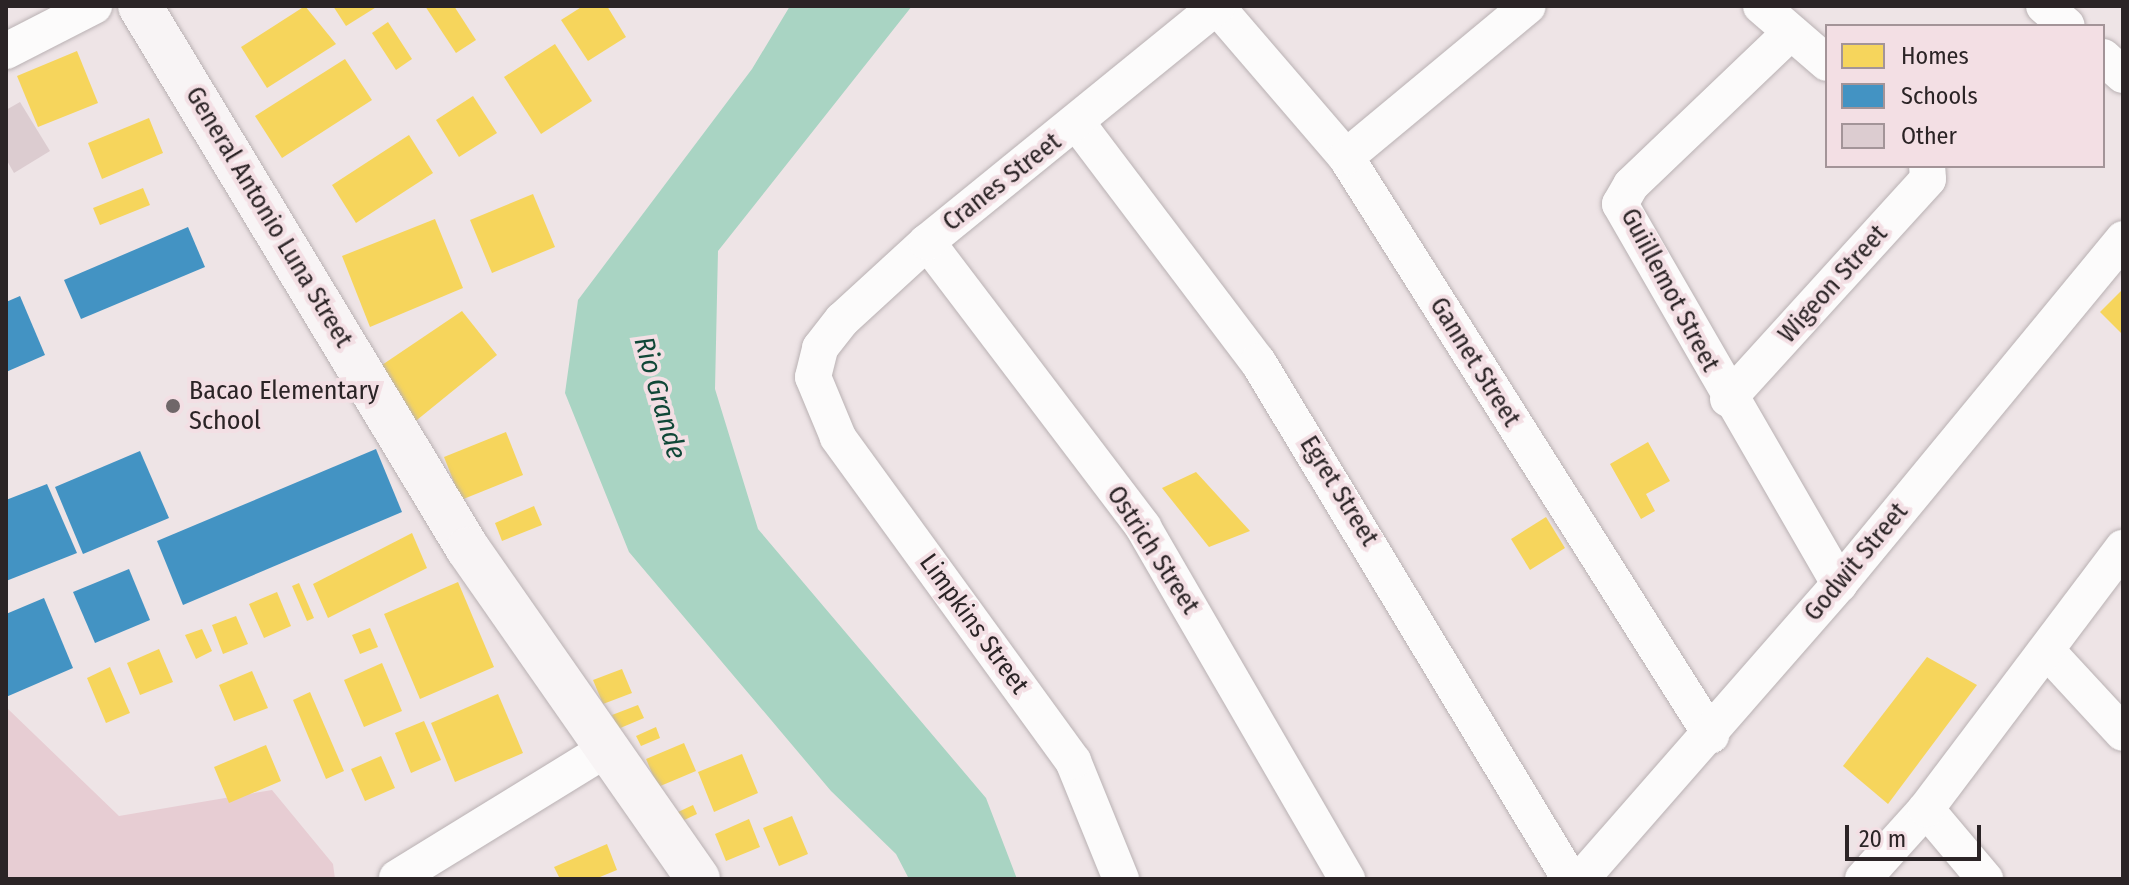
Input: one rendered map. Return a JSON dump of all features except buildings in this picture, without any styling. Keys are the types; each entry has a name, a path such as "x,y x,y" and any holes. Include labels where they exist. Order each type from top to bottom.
{"main road":[{"name":"General Antonio Luna Street","path":"140,6 468,549 698,879"}],"street":[{"path":"6,51 94,6"},
{"name":"Gannet Street","path":"1217,6 1346,157 1711,735"},
{"name":"Cranes Street","path":"813,377 820,348 842,320 927,242 1217,6"},
{"path":"1346,157 1528,6"},
{"path":"1761,6 1825,61"},
{"path":"2044,6 2065,24"},
{"name":"Guiillemot Street","path":"1790,33 1631,185 1620,204 1728,399 1839,584"},
{"path":"2105,59 2123,75"},
{"name":"Egret Street","path":"1077,123 1258,362 1570,879"},
{"name":"Wigeon Street","path":"1728,399 1928,179 1927,168"},
{"name":"Godwit Street","path":"1581,879 1711,735 1839,584 2123,239"},
{"name":"Ostrich Street","path":"927,242 1143,527 1347,879"},
{"name":"Limpkins Street","path":"813,377 838,437 1073,761 1121,879"},
{"path":"1863,879 1926,809 2048,652 2123,548"},
{"path":"2048,652 2123,733"},
{"path":"397,878 607,749"},
{"path":"1926,809 1985,879"}],"shaded area":[{"path":"8,709 119,816 272,790 333,864 335,879 6,879"}],"water":[{"name":"Rio Grande","path":"790,6 912,6 718,251 715,389 758,529 986,798 1017,879 909,879 896,854 831,791 629,552 565,393 578,300 752,69"}],"place":[{"name":"Bacao Elementary School","path":"173,406"}]}
